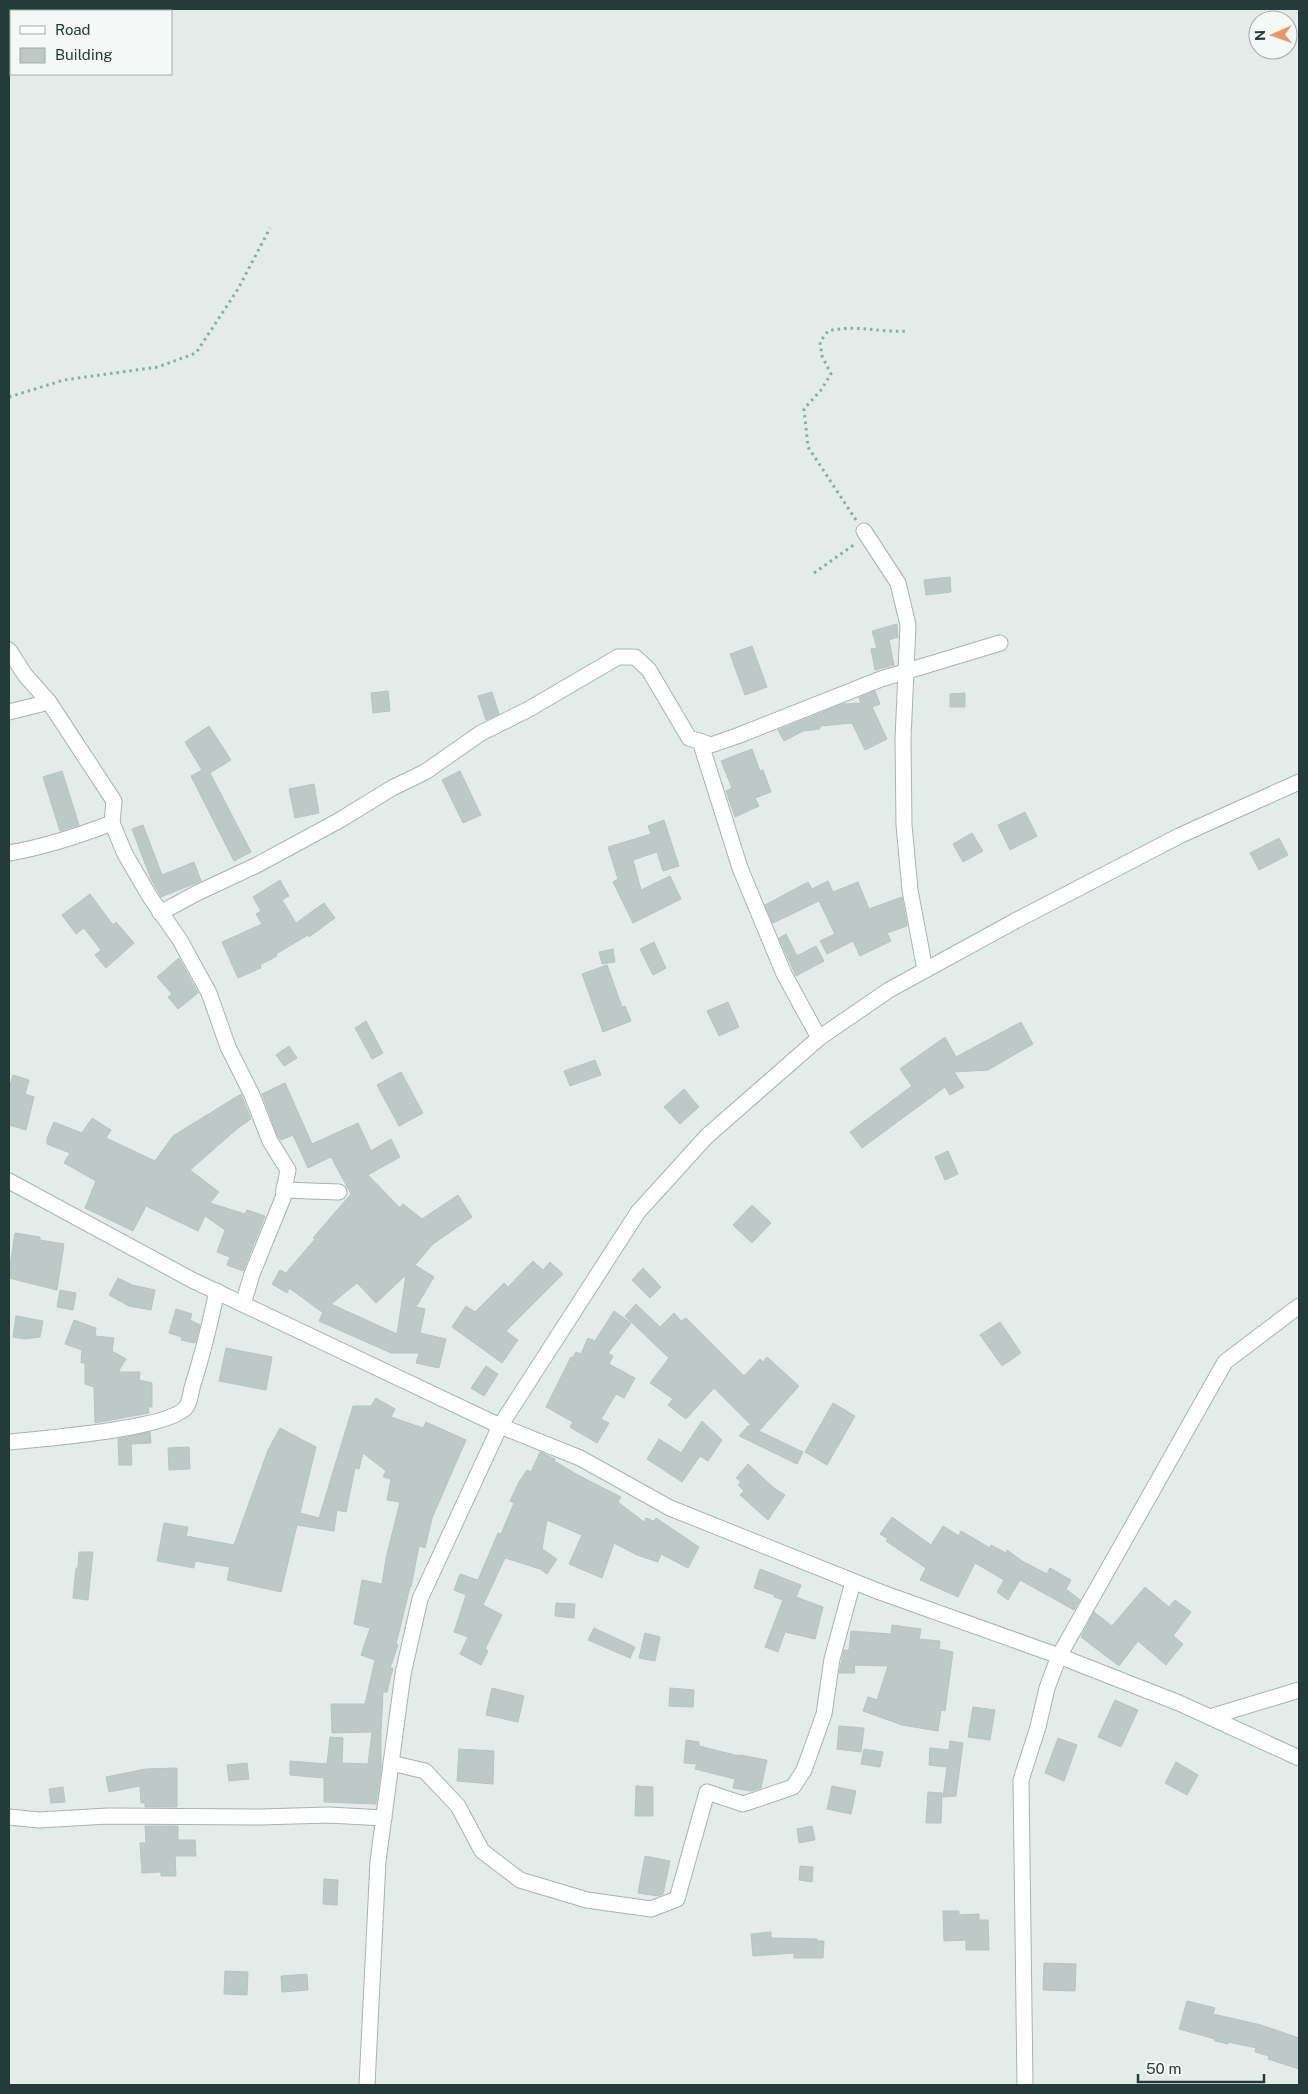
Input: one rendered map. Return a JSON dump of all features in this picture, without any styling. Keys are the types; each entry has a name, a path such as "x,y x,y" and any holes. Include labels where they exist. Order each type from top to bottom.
{"street":[{"path":"864,531 898,583 908,625 905,672 904,825 910,890 925,970"},
{"path":"160,912 257,865 340,820 392,788 424,772 481,733 529,709 618,657 635,657 649,670 689,738 711,745 838,695 1000,643"},
{"path":"9,650 25,675 49,702 114,801 112,823 125,854 160,912 180,940 209,992 228,1047 252,1095 270,1140 288,1170 283,1198 252,1274 243,1304"},
{"path":"9,712 49,702"},
{"path":"700,741 740,868 784,974 819,1038"},
{"path":"367,2085 378,1861 403,1674 420,1599 500,1426 638,1212 706,1136 819,1038 889,990 1014,921 1181,834 1299,782"},
{"path":"9,853 72,838 112,823"},
{"path":"9,1181 243,1304 500,1426 580,1458 670,1508 852,1582 1059,1656 1210,1717 1299,1758"},
{"path":"284,1190 339,1192"},
{"path":"9,1442 86,1434 127,1427 173,1417 187,1407 203,1353 217,1291"},
{"path":"1025,2085 1021,1780 1038,1727 1047,1688 1059,1656 1225,1362 1299,1306"},
{"path":"391,1764 425,1771 458,1806 482,1851 520,1880 587,1900 651,1909 677,1899 707,1792 743,1804 793,1787 804,1770 824,1714 832,1659 852,1582"},
{"path":"1210,1717 1299,1690"},
{"path":"9,1817 39,1820 108,1816 260,1817 328,1815 384,1818"}],"path":[{"path":"9,396 64,380 158,367 196,353 238,289 270,228"},
{"path":"814,573 852,547 864,531 836,492 808,447 804,409 822,390 831,374 822,356 820,342 828,331 851,327 879,331 908,331"}],"building":[{"path":"950,577 951,592 926,595 924,580"},
{"path":"897,624 898,637 889,640 894,665 875,670 871,649 877,648 872,631"},
{"path":"752,646 767,687 745,695 730,654"},
{"path":"388,691 390,711 373,713 371,693"},
{"path":"875,691 880,704 872,707 887,739 865,750 852,723 820,726 820,729 803,731 784,741 778,730 843,704 861,703 859,698"},
{"path":"492,692 499,714 486,720 478,696"},
{"path":"965,693 965,707 950,707 950,694"},
{"path":"209,726 231,760 210,773 251,852 234,861 191,776 202,770 185,742"},
{"path":"752,749 760,771 763,770 771,792 755,798 759,806 735,817 726,791 732,788 721,761"},
{"path":"62,771 79,825 60,831 43,777"},
{"path":"460,771 481,815 463,823 442,780"},
{"path":"314,784 319,813 295,818 289,789"},
{"path":"1025,812 1037,836 1010,850 998,825"},
{"path":"664,820 679,866 663,871 657,852 633,860 641,890 670,876 681,899 633,923 613,882 618,879 608,847 651,834 648,826"},
{"path":"143,825 162,875 194,862 201,881 161,897 151,879 132,829"},
{"path":"972,833 983,851 963,862 953,844"},
{"path":"1279,838 1288,855 1259,870 1250,853"},
{"path":"280,880 289,896 282,900 296,923 324,903 335,918 309,937 308,935 276,954 277,956 260,965 261,968 238,978 222,942 262,924 256,914 261,911 253,897"},
{"path":"828,881 833,892 858,882 869,909 902,897 907,926 887,933 891,941 860,956 853,941 827,954 820,941 835,934 819,901 773,923 765,905 808,882 812,889"},
{"path":"90,894 113,925 116,922 134,943 106,968 95,955 101,950 84,928 76,934 62,915"},
{"path":"786,934 797,956 816,946 824,961 796,976 779,938"},
{"path":"654,942 666,968 653,975 640,949"},
{"path":"613,949 615,962 602,964 599,952"},
{"path":"179,958 198,993 178,1009 168,997 172,994 157,977"},
{"path":"607,965 622,1007 625,1006 631,1021 603,1032 582,974"},
{"path":"728,1002 739,1027 719,1036 707,1011"},
{"path":"366,1021 383,1053 372,1059 355,1028"},
{"path":"1021,1022 1033,1044 988,1070 954,1072 964,1087 950,1095 945,1087 862,1148 850,1132 912,1086 900,1069 945,1037 956,1057"},
{"path":"289,1046 297,1058 284,1066 276,1055"},
{"path":"595,1060 601,1075 570,1086 564,1071"},
{"path":"401,1072 423,1113 399,1126 377,1085"},
{"path":"13,1075 29,1080 25,1094 34,1097 26,1130 9,1125 9,1089"},
{"path":"285,1083 312,1144 358,1123 371,1151 391,1139 400,1157 368,1175 400,1208 403,1204 422,1219 458,1195 472,1217 433,1244 415,1265 434,1277 416,1307 425,1309 420,1333 446,1339 439,1368 416,1363 419,1353 391,1353 319,1321 324,1310 322,1312 289,1288 287,1293 272,1284 280,1270 286,1273 351,1194 331,1157 308,1168 293,1135 281,1140 278,1137 262,1094","holes":["406,1275 397,1334 331,1304 357,1283 376,1303"]},
{"path":"684,1089 699,1107 680,1124 664,1107"},
{"path":"241,1094 251,1119 190,1170 219,1192 210,1203 245,1214 247,1210 265,1216 243,1271 227,1265 230,1257 217,1252 225,1230 205,1216 198,1231 146,1206 133,1231 85,1208 96,1181 64,1163 70,1153 47,1144 47,1138 54,1122 82,1133 92,1118 111,1130 106,1138 155,1161 173,1136"},
{"path":"948,1151 958,1174 945,1180 935,1157"},
{"path":"752,1205 771,1223 752,1243 733,1225"},
{"path":"15,1233 40,1237 40,1240 64,1244 57,1290 9,1278 9,1266"},
{"path":"533,1261 543,1270 550,1262 563,1274 506,1331 518,1340 502,1363 452,1327 466,1306 475,1312 504,1283 508,1287"},
{"path":"643,1268 661,1287 650,1298 632,1280"},
{"path":"118,1278 132,1285 155,1290 151,1310 129,1306 109,1295"},
{"path":"60,1290 76,1293 73,1310 57,1307"},
{"path":"636,1304 660,1327 674,1313 681,1321 686,1318 744,1376 760,1359 763,1362 767,1357 799,1386 759,1431 803,1452 797,1464 739,1436 749,1425 754,1428 714,1388 686,1419 668,1405 673,1399 650,1383 669,1358 625,1316"},
{"path":"176,1309 192,1314 190,1320 200,1325 195,1343 181,1340 182,1337 169,1333"},
{"path":"614,1311 631,1323 608,1353 613,1356 609,1364 635,1378 624,1398 616,1394 601,1419 609,1423 597,1443 570,1427 573,1422 546,1407 571,1357 573,1358 576,1352 581,1354 588,1338 595,1341"},
{"path":"16,1316 43,1321 40,1337 24,1339 13,1337"},
{"path":"74,1320 96,1328 95,1336 114,1338 112,1351 126,1359 118,1372 140,1372 139,1380 152,1383 152,1407 148,1407 149,1413 95,1423 94,1387 85,1384 85,1363 81,1363 82,1350 65,1344"},
{"path":"1000,1322 1021,1353 1002,1366 980,1335"},
{"path":"226,1348 272,1357 266,1390 219,1381"},
{"path":"486,1366 498,1374 484,1396 471,1388"},
{"path":"376,1398 395,1409 391,1417 423,1428 426,1422 466,1440 432,1518 425,1548 419,1546 411,1587 396,1644 398,1645 390,1668 393,1668 387,1692 383,1692 381,1769 376,1804 324,1802 324,1778 290,1775 290,1761 327,1764 330,1737 343,1738 342,1763 368,1764 372,1732 332,1733 331,1704 365,1704 375,1660 361,1655 370,1628 354,1624 362,1580 382,1584 386,1558 400,1502 387,1500 391,1479 383,1477 386,1471 363,1453 359,1469 355,1468 346,1512 337,1510 334,1531 297,1525 281,1592 227,1580 230,1567 195,1561 194,1568 157,1561 164,1523 188,1527 186,1536 234,1545 268,1450 280,1428 316,1447 300,1513 319,1518 353,1406 371,1406"},
{"path":"833,1403 855,1416 827,1465 805,1452"},
{"path":"702,1421 722,1440 708,1461 700,1456 682,1482 647,1459 659,1439 681,1453"},
{"path":"150,1432 151,1443 131,1444 132,1465 119,1465 118,1439"},
{"path":"189,1447 190,1469 169,1470 168,1448"},
{"path":"540,1452 555,1459 554,1461 578,1475 621,1497 618,1502 644,1522 646,1518 654,1521 656,1518 699,1547 688,1568 661,1554 658,1562 637,1555 614,1543 602,1578 569,1564 582,1535 547,1520 542,1549 557,1559 547,1574 540,1569 505,1558 483,1605 502,1615 485,1649 488,1651 481,1665 460,1654 468,1637 454,1632 466,1595 454,1590 460,1574 478,1580 498,1533 501,1534 514,1503 510,1501 519,1482 527,1470 531,1472"},
{"path":"748,1464 774,1488 785,1495 768,1520 740,1495 744,1491 738,1485 741,1482 736,1478"},
{"path":"892,1517 931,1545 943,1526 959,1536 961,1531 990,1548 991,1545 1006,1553 1007,1550 1022,1561 1047,1574 1050,1568 1071,1580 1066,1589 1080,1600 1074,1610 1020,1580 1008,1600 997,1592 1004,1580 975,1563 958,1597 920,1580 926,1568 886,1541 888,1539 880,1534"},
{"path":"79,1552 93,1552 88,1600 73,1598"},
{"path":"760,1569 801,1585 796,1597 823,1607 815,1639 785,1632 778,1652 765,1647 783,1600 774,1597 775,1595 754,1588"},
{"path":"1145,1587 1169,1607 1175,1600 1191,1612 1173,1636 1183,1644 1166,1665 1138,1641 1119,1666 1081,1637 1094,1612 1112,1626"},
{"path":"556,1603 575,1604 574,1618 555,1616"},
{"path":"892,1625 921,1629 919,1639 940,1641 939,1649 953,1652 945,1711 941,1710 938,1731 902,1725 863,1711 868,1697 877,1700 888,1666 854,1665 855,1673 839,1673 844,1650 849,1650 851,1631 891,1634"},
{"path":"594,1628 635,1647 630,1658 588,1640"},
{"path":"645,1633 660,1637 655,1661 639,1658"},
{"path":"492,1688 524,1696 518,1722 486,1715"},
{"path":"670,1688 694,1690 693,1707 669,1706"},
{"path":"1115,1700 1138,1710 1121,1747 1098,1737"},
{"path":"973,1707 995,1710 990,1740 968,1737"},
{"path":"839,1726 864,1728 861,1752 837,1749"},
{"path":"1058,1738 1077,1745 1064,1781 1045,1773"},
{"path":"686,1740 699,1742 699,1746 739,1756 767,1760 761,1788 751,1791 733,1788 735,1779 695,1769 697,1764 684,1763"},
{"path":"950,1741 963,1743 956,1796 943,1797 947,1767 929,1765 930,1748 949,1750"},
{"path":"459,1749 494,1751 493,1784 457,1781"},
{"path":"864,1749 883,1752 880,1767 861,1764"},
{"path":"1176,1762 1198,1775 1187,1795 1165,1783"},
{"path":"247,1763 249,1779 229,1781 227,1765"},
{"path":"177,1768 177,1807 145,1807 145,1803 141,1803 140,1786 109,1792 106,1777 146,1769"},
{"path":"636,1786 653,1787 653,1816 635,1816"},
{"path":"832,1786 856,1791 851,1814 827,1809"},
{"path":"63,1787 65,1802 51,1803 49,1789"},
{"path":"928,1792 942,1793 941,1823 926,1823"},
{"path":"145,1826 178,1826 178,1840 195,1840 196,1856 175,1856 176,1876 161,1876 161,1872 142,1873 140,1843 146,1843"},
{"path":"812,1826 815,1840 799,1843 797,1829"},
{"path":"645,1856 670,1861 663,1894 658,1896 638,1893"},
{"path":"800,1866 813,1867 812,1882 799,1880"},
{"path":"324,1879 338,1880 337,1905 323,1904"},
{"path":"943,1911 959,1911 959,1915 979,1914 979,1920 988,1920 989,1950 966,1950 966,1940 944,1941"},
{"path":"771,1932 771,1938 817,1939 817,1941 824,1941 823,1958 794,1958 794,1953 753,1956 751,1934"},
{"path":"1044,1963 1076,1964 1075,1991 1043,1990"},
{"path":"225,1971 248,1972 247,1995 224,1994"},
{"path":"307,1974 308,1990 282,1992 281,1976"},
{"path":"1187,2001 1215,2008 1213,2014 1261,2025 1299,2038 1299,2069 1268,2059 1269,2056 1255,2052 1256,2048 1215,2041 1215,2039 1179,2029"}]}
